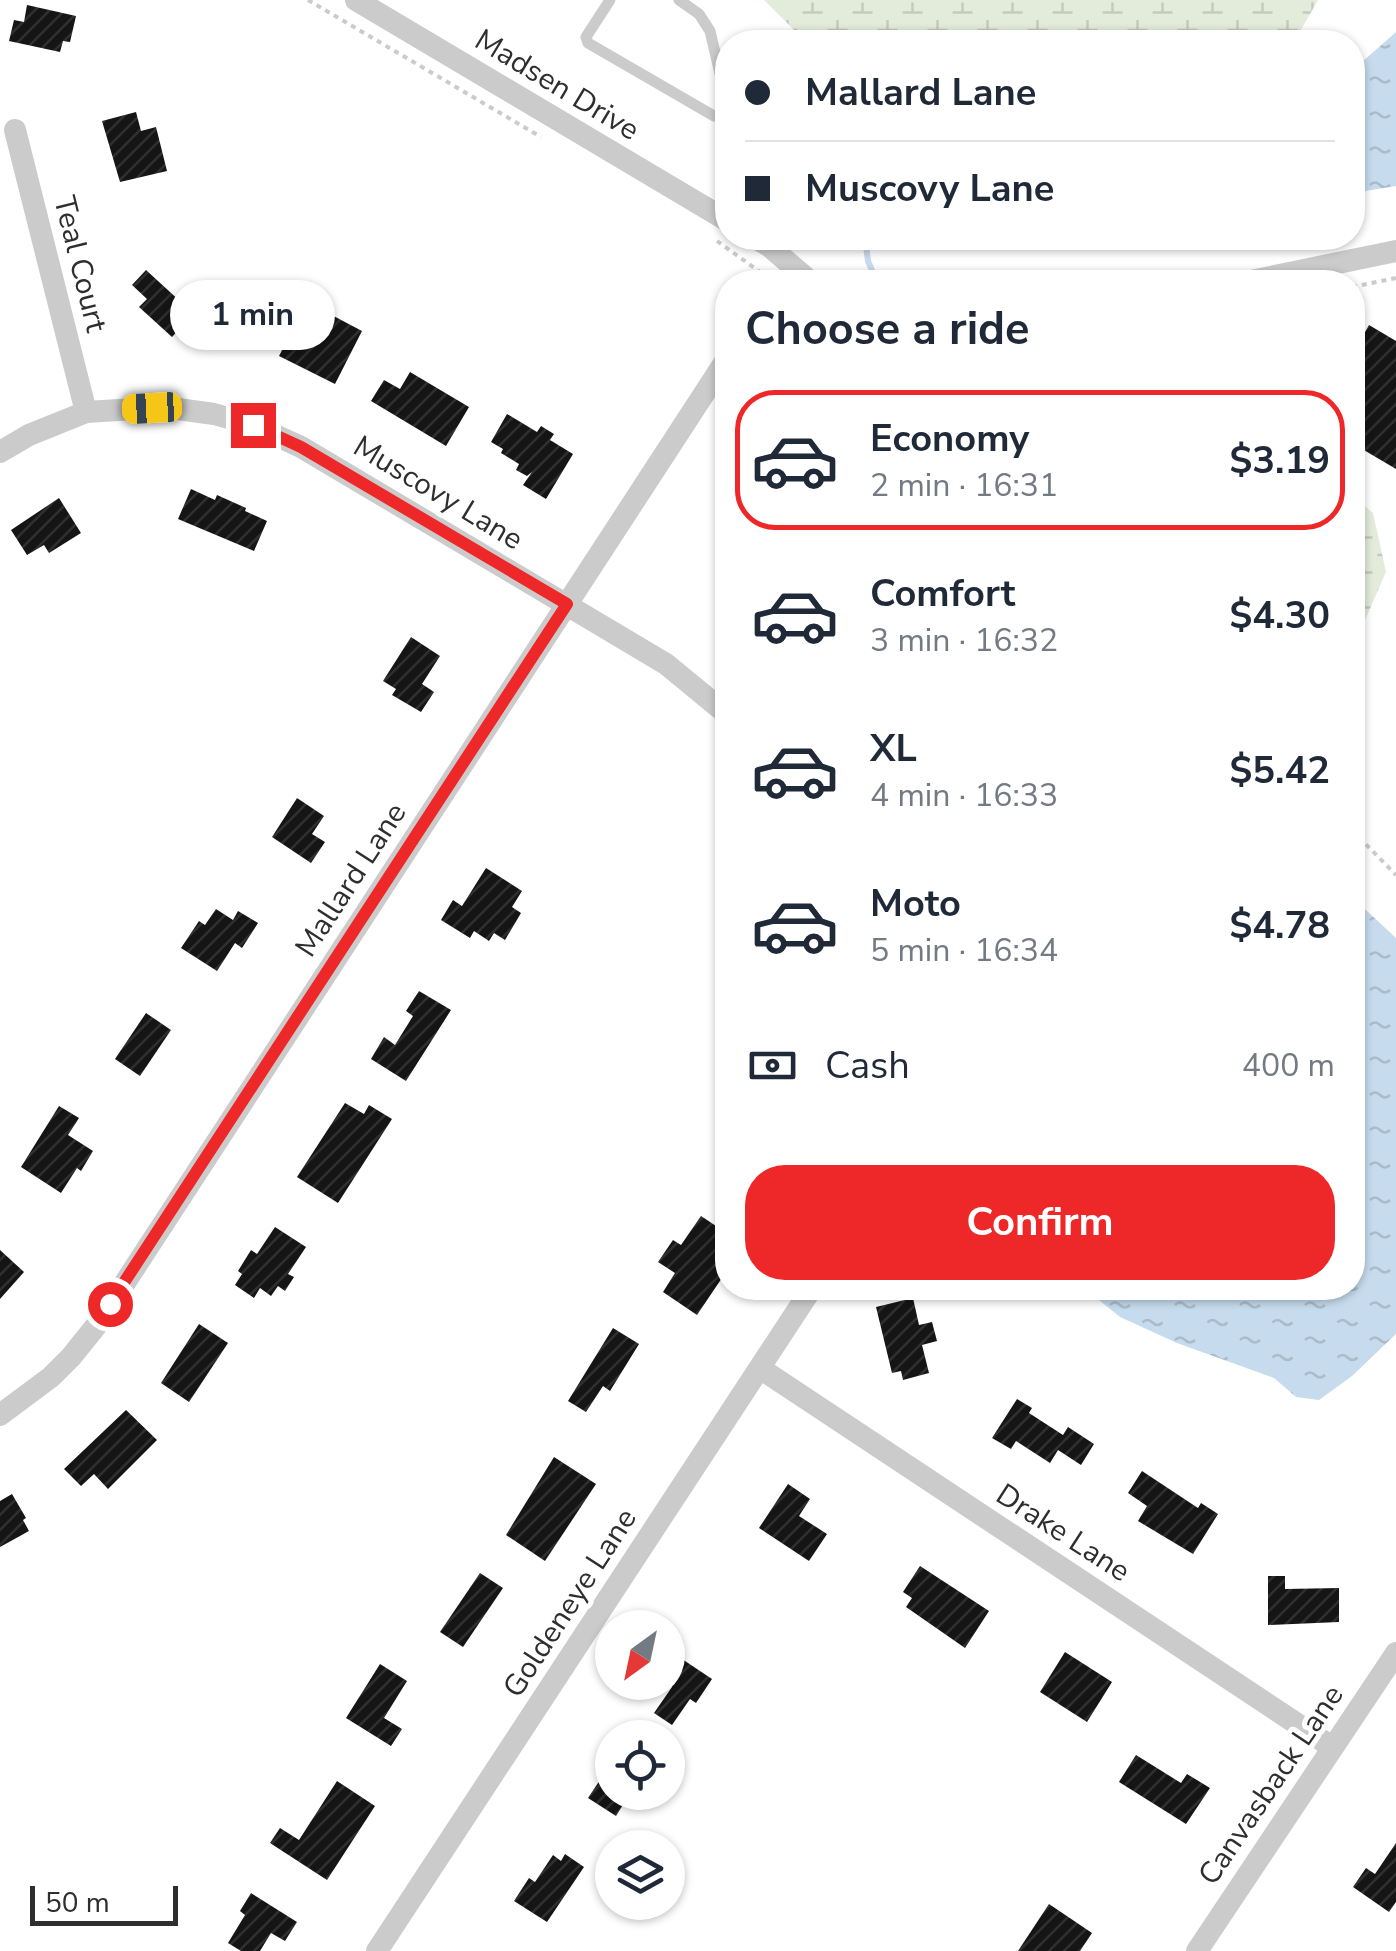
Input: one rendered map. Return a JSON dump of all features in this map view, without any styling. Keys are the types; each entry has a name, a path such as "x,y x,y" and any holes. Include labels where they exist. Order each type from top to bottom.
{"street":[{"name":"Madsen Drive","path":"356,0 715,217"},
{"name":"Teal Court","path":"15,130 86,412"},
{"path":"774,250 797,270"},
{"path":"1304,270 1396,251"},
{"name":"Mallard Lane","path":"0,1415 52,1377 100,1321 715,377"},
{"name":"Muscovy Lane","path":"86,412 178,409 214,414 253,425 301,447 666,664 715,704"},
{"path":"0,452 86,412"},
{"name":"Goldeneye Lane","path":"376,1951 804,1300"},
{"name":"Drake Lane","path":"760,1369 1332,1747"},
{"name":"Canvasback Lane","path":"1197,1951 1396,1652"}],"lane":[{"path":"610,0 586,37 588,43 715,116"},
{"path":"679,0 706,23 715,58"}],"path":[{"path":"308,0 542,137"},
{"path":"746,250 763,270"},
{"path":"1365,284 1396,278"},
{"path":"1365,843 1396,875"}],"green space":[{"path":"764,0 1318,0 1301,30 794,30"},
{"path":"1365,506 1373,513 1386,572 1365,620"}],"water":[{"path":"1396,32 1396,186 1365,191 1365,59"},
{"path":"1365,909 1396,938 1396,1334 1352,1376 1319,1400 1296,1397 1274,1378 1177,1343 1120,1317 1099,1300 1365,1300"}],"building":[{"path":"27,5 76,16 70,42 63,41 60,52 9,41 14,20 24,22"},
{"path":"136,112 141,131 156,127 167,171 120,182 102,121"},
{"path":"146,270 194,314 172,337 139,307 147,299 132,285"},
{"path":"307,302 362,331 335,384 279,356"},
{"path":"1369,325 1396,341 1396,469 1365,451 1365,332"},
{"path":"410,372 469,407 446,446 371,401 384,380 400,389"},
{"path":"507,414 537,432 541,426 554,434 550,440 573,454 546,499 523,485 532,472 527,476 516,470 519,464 491,442"},
{"path":"191,489 215,500 217,495 267,521 254,551 178,519"},
{"path":"59,498 81,533 49,553 44,545 27,555 11,530"},
{"path":"411,637 440,656 422,684 434,692 421,712 392,695 396,689 383,681"},
{"path":"297,798 324,816 312,834 325,842 311,863 272,837"},
{"path":"486,868 522,891 512,907 521,913 505,940 494,933 489,941 474,931 470,938 441,920 453,900 462,906"},
{"path":"216,909 233,920 238,911 258,923 242,948 235,943 217,971 181,948 199,921 205,925"},
{"path":"419,991 451,1010 406,1081 371,1059 384,1037 395,1045 413,1016 406,1011"},
{"path":"146,1013 171,1030 140,1076 115,1059"},
{"path":"345,1103 364,1114 369,1105 392,1119 338,1203 297,1177"},
{"path":"59,1106 79,1118 68,1135 93,1151 61,1193 21,1167"},
{"path":"701,1216 715,1225 715,1288 697,1315 663,1292 675,1273 658,1262 673,1240 681,1245"},
{"path":"275,1227 306,1247 288,1274 294,1277 285,1291 278,1286 271,1296 260,1288 254,1298 235,1285 242,1274 238,1271 251,1250 257,1254"},
{"path":"0,1250 24,1272 0,1299"},
{"path":"913,1300 919,1325 932,1322 937,1341 922,1345 929,1373 903,1380 901,1371 892,1373 876,1307"},
{"path":"199,1324 228,1343 189,1402 161,1383"},
{"path":"613,1328 639,1344 610,1391 603,1386 586,1412 568,1401"},
{"path":"1017,1399 1032,1408 1029,1413 1063,1435 1068,1427 1094,1444 1081,1465 1058,1450 1050,1463 1016,1441 1011,1449 992,1438"},
{"path":"126,1410 157,1440 108,1489 94,1474 81,1486 64,1469"},
{"path":"554,1457 596,1484 545,1561 506,1535"},
{"path":"1142,1471 1198,1508 1201,1503 1218,1514 1193,1554 1138,1521 1147,1506 1128,1493"},
{"path":"788,1484 810,1499 799,1516 827,1534 809,1561 759,1528"},
{"path":"12,1494 29,1531 0,1547 0,1501"},
{"path":"920,1566 989,1611 965,1648 906,1607 912,1598 903,1592"},
{"path":"480,1573 503,1588 463,1647 440,1632"},
{"path":"1268,1576 1285,1576 1285,1589 1339,1588 1339,1622 1268,1625"},
{"path":"1065,1652 1112,1682 1087,1722 1040,1692"},
{"path":"685,1661 712,1679 696,1703 690,1699 675,1720 664,1720 654,1713 663,1700 685,1700"},
{"path":"380,1664 407,1681 384,1718 402,1729 391,1746 346,1718"},
{"path":"1136,1755 1181,1783 1187,1774 1210,1788 1186,1824 1119,1782"},
{"path":"337,1781 375,1806 327,1880 270,1843 280,1828 299,1840"},
{"path":"1396,1843 1396,1902 1389,1912 1353,1887 1366,1868 1375,1874"},
{"path":"565,1854 584,1867 547,1922 514,1901 529,1878 535,1882 553,1855 561,1861"},
{"path":"251,1893 297,1922 285,1941 271,1933 260,1951 241,1951 228,1943 245,1915 240,1911"},
{"path":"1049,1904 1092,1933 1080,1951 1018,1951"}],"waterway":[{"path":"867,250 872,270"}],"route":[{"path":"110,1304 567,604 301,447 253,425"}]}
